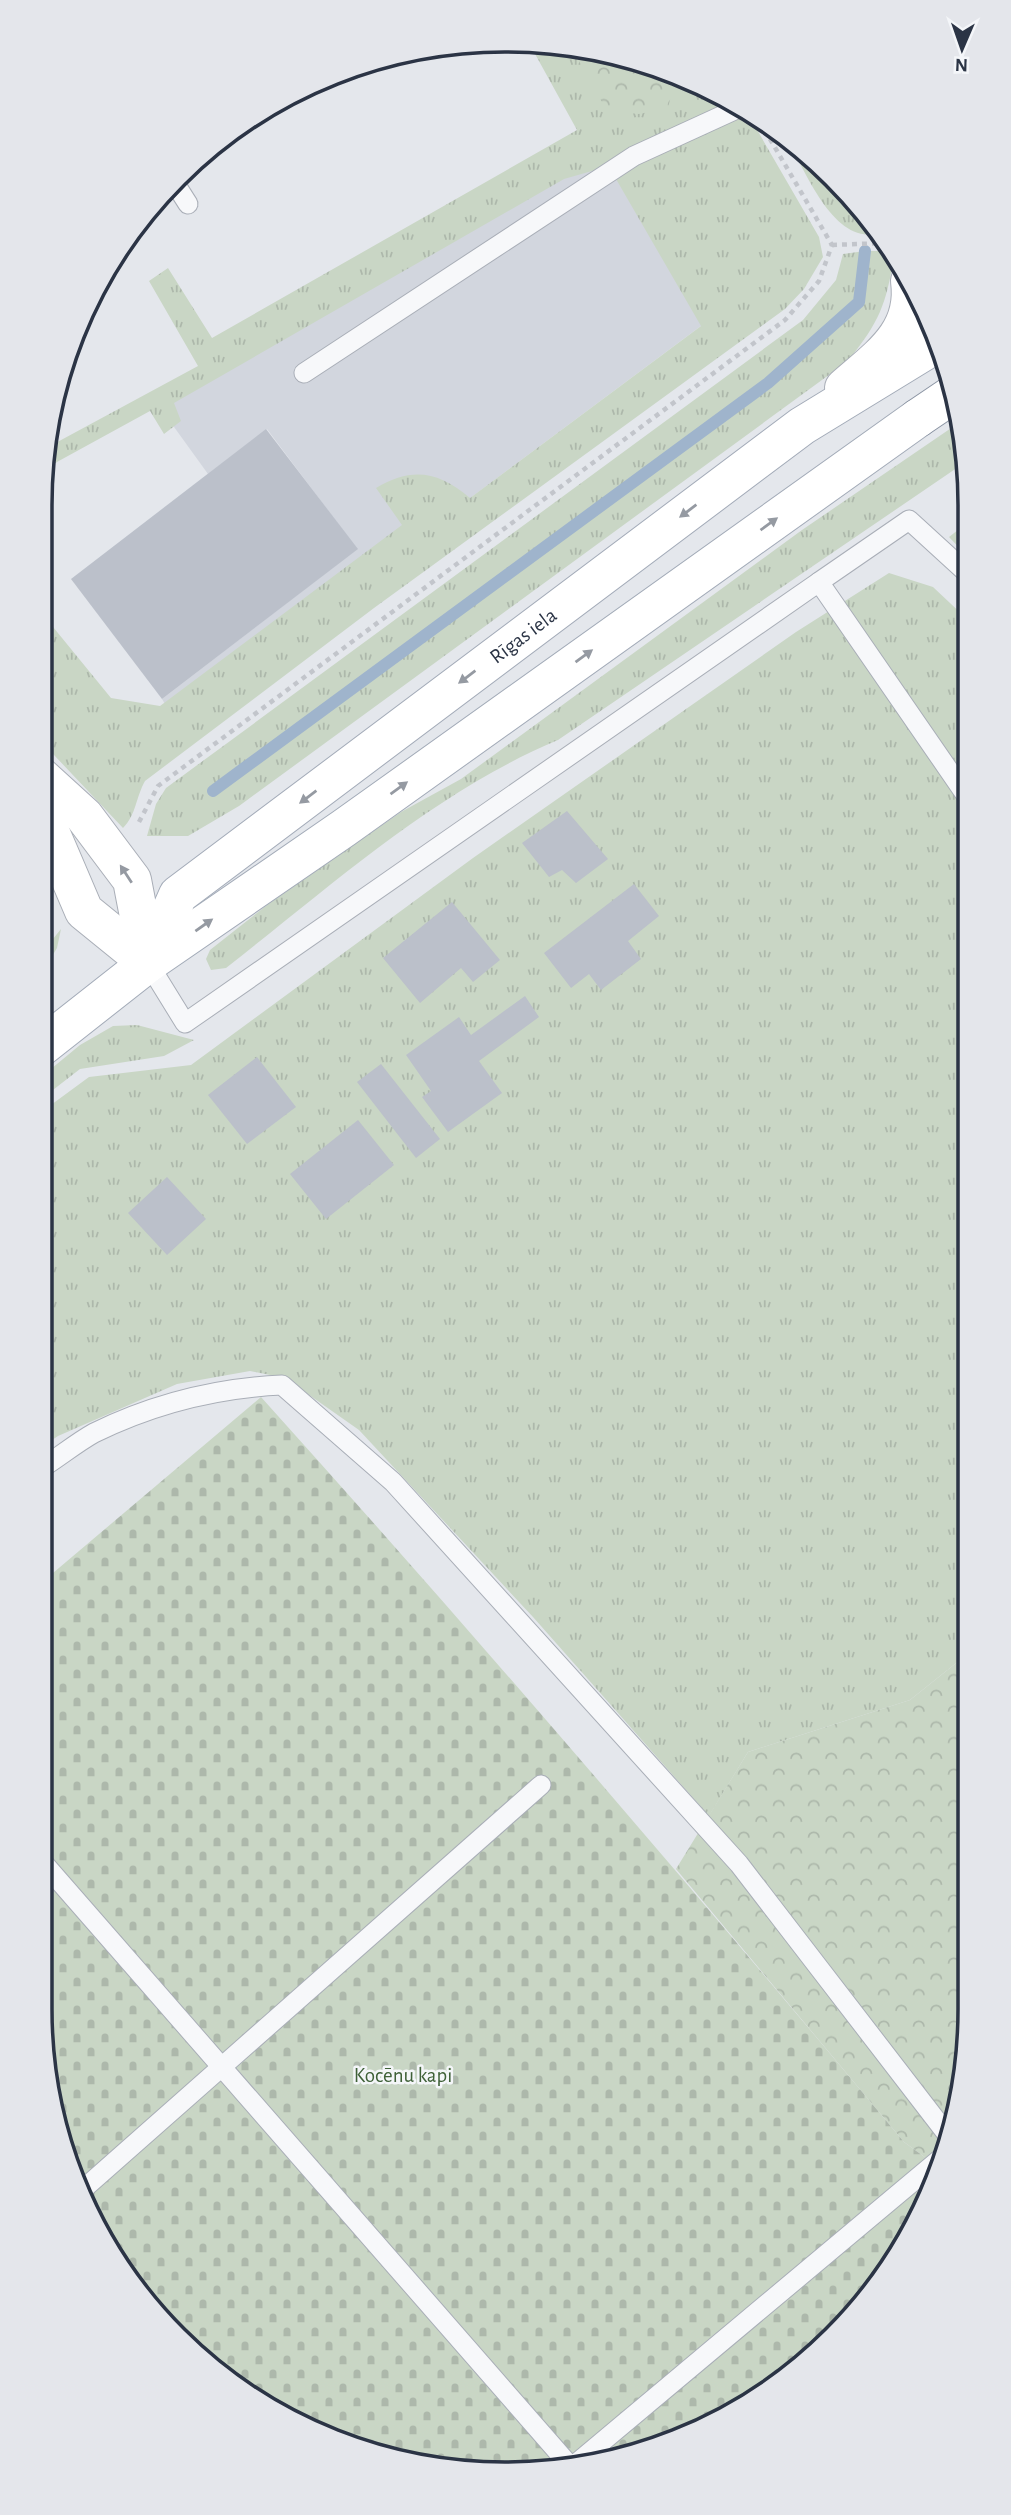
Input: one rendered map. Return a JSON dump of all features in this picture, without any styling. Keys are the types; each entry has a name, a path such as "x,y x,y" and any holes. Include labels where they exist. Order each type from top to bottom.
{"main road":[{"path":"802,426 897,341 912,304"},
{"name":"Rīgas iela","path":"148,963 178,895 802,426 930,348"},
{"path":"918,418 946,399"},
{"path":"918,418 947,406"},
{"name":"Rīgas iela","path":"52,1039 148,963 344,828 918,418"},
{"path":"52,787 84,816 132,880 148,963"},
{"path":"52,836 84,911 148,963"}],"lane":[{"path":"304,373 634,156 730,112"},
{"path":"180,191 188,204"},
{"path":"148,963 185,1023 909,520 958,565"},
{"path":"819,582 958,784"},
{"path":"52,1461 94,1434 203,1393 239,1387 282,1385 393,1482 739,1864 943,2128"},
{"path":"88,2185 541,1785"},
{"path":"52,1873 565,2459"},
{"path":"586,2455 929,2168"}],"path":[{"path":"769,137 832,245"},
{"path":"832,245 874,243"},
{"path":"133,833 158,786 785,320 819,281 832,245"}],"shaded area":[{"path":"619,133 729,305 174,719 162,699 357,549 267,429 208,474 156,402"}],"green space":[{"path":"535,53 583,59 615,111 672,84 706,99 756,129 819,237 823,257 804,289 785,309 374,608 145,781 131,817 123,828 52,752 52,626 111,698 160,706 402,525 376,488 401,477 424,475 447,482 470,498 701,326 616,179 592,171 564,179 174,403 181,421 164,434 150,411 54,463 57,442 198,366 149,281 168,268 212,338 577,130"},
{"path":"577,58 623,68 674,85 668,108 639,114 607,111"},
{"path":"798,160 826,185 868,234 848,228 835,217 812,186"},
{"path":"880,251 892,269 880,313 848,361 239,806 188,836 147,836 156,804 166,788 803,320 836,280 843,254"},
{"path":"952,428 957,468 558,740 512,761 426,813 226,968 211,970 206,959 210,950 267,905 401,812 461,779 802,530"},
{"path":"958,530 958,546 949,537"},
{"path":"889,573 933,587 958,611 958,1662 910,1700 748,1752 709,1816 533,1617 359,1430 285,1378 250,1371 177,1384 52,1440 52,1104 89,1077 191,1065 473,858 796,632"},
{"path":"61,929 57,948 52,956 52,940"},
{"path":"137,1025 194,1040 164,1056 80,1069 52,1091 52,1068 80,1045 113,1026"},
{"name":"Kocēnu kapi","path":"261,1397 586,1766 904,2142 931,2162 898,2236 865,2285 826,2330 757,2386 706,2416 679,2428 623,2447 565,2459 476,2462 388,2447 305,2416 230,2369 185,2330 146,2285 99,2210 77,2155 61,2098 52,2010 52,1574"},
{"path":"958,1662 958,2039 950,2098 931,2162 904,2142 676,1869 748,1752 910,1700"}],"building":[{"path":"266,429 358,549 162,699 71,579"},
{"path":"567,811 608,859 576,883 562,870 549,877 522,843"},
{"path":"634,884 659,916 628,941 641,959 601,990 589,974 571,988 544,953"},
{"path":"452,902 500,960 473,982 461,968 420,1003 383,958"},
{"path":"525,996 539,1017 479,1061 502,1093 448,1132 422,1097 431,1091 406,1055 459,1017 471,1035"},
{"path":"257,1057 296,1107 247,1144 208,1095"},
{"path":"381,1064 440,1139 416,1158 357,1082"},
{"path":"358,1120 394,1165 326,1219 290,1174"},
{"path":"167,1177 206,1219 167,1255 128,1213"}],"waterway":[{"path":"213,791 768,383 859,302 865,251"}]}
